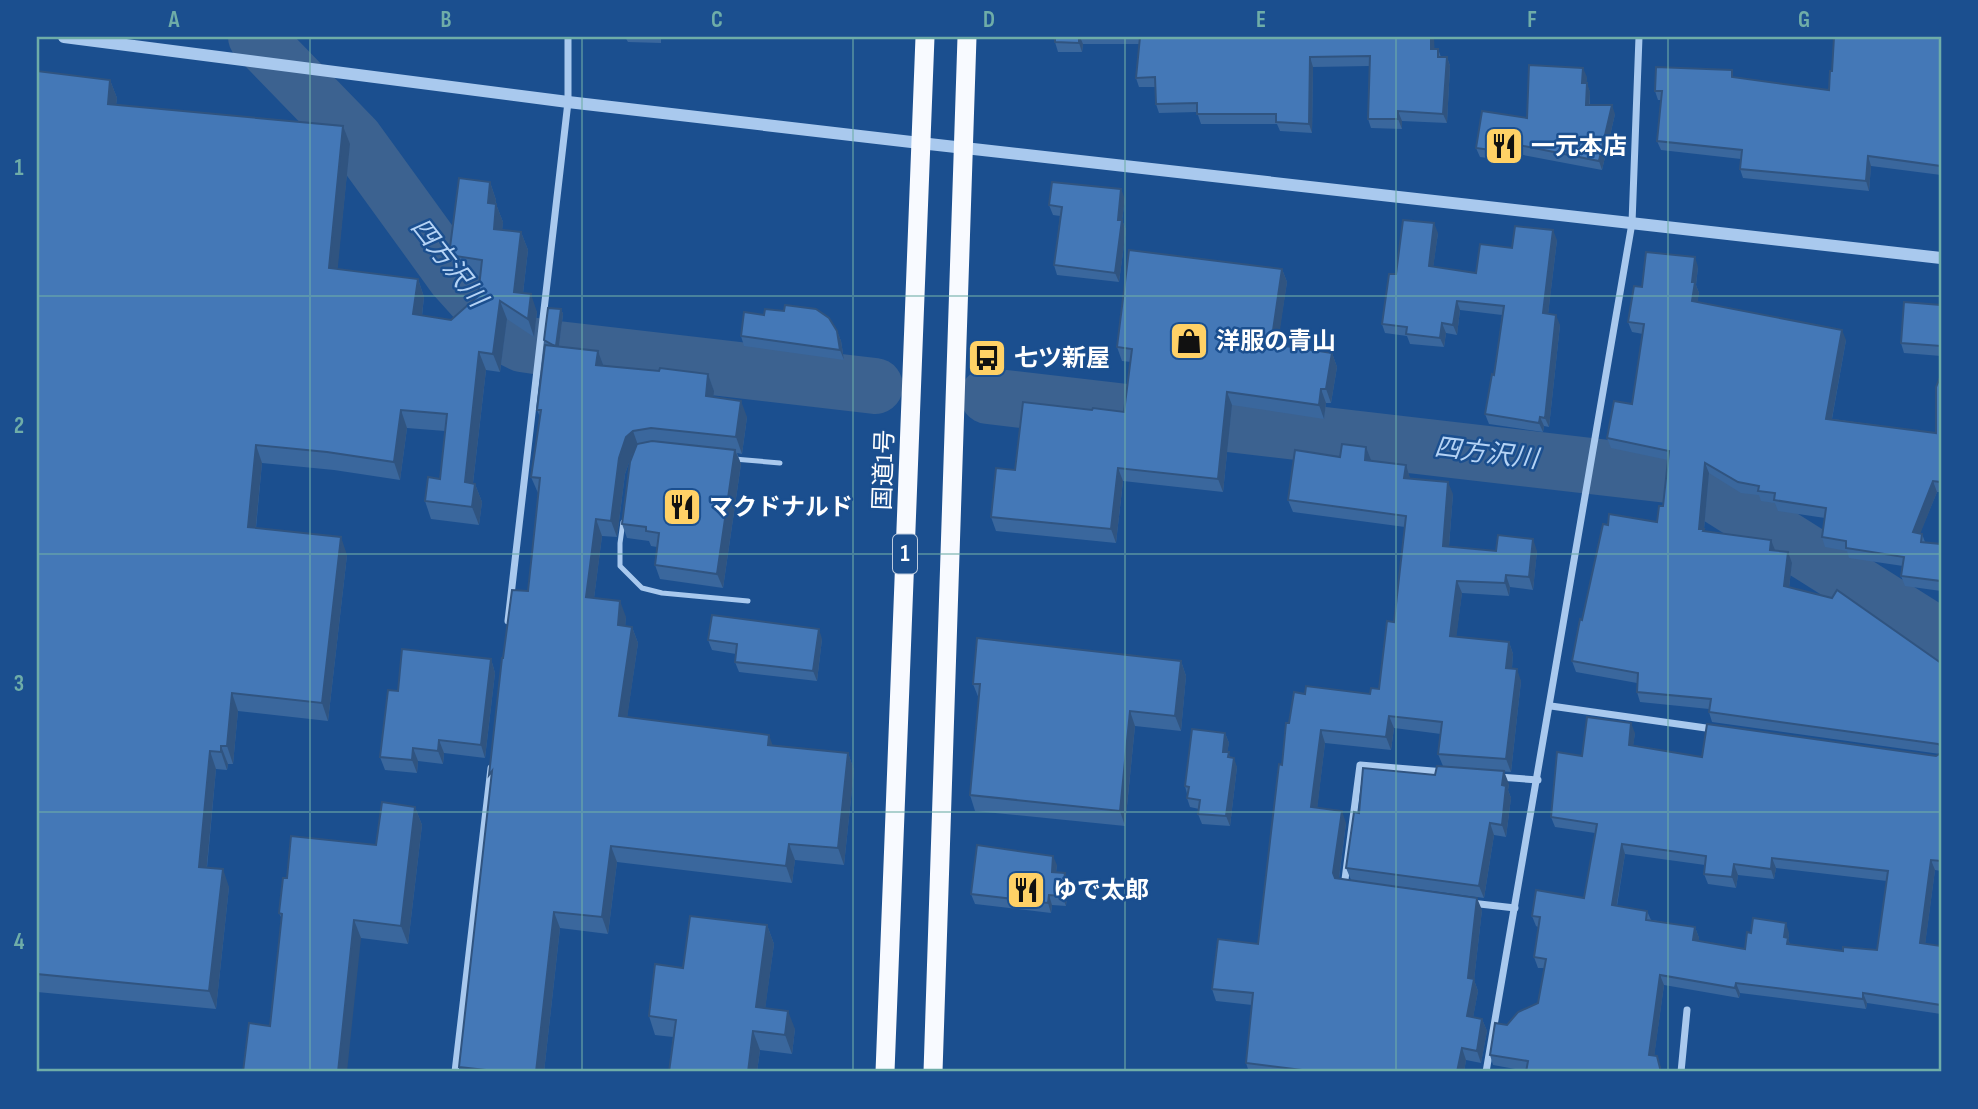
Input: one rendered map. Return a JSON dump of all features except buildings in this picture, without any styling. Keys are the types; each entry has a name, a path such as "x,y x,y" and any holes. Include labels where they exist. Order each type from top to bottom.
{"highway":[{"name":"国道1号","path":"886,1072 925,37"},
{"name":"1","path":"933,1072 967,37"}],"street":[{"path":"64,37 568,102 1941,258"},
{"path":"507,629 568,102 568,37"},
{"path":"1486,1072 1632,223 1639,37"},
{"path":"1551,706 1726,730"},
{"path":"455,1072 492,753"},
{"path":"1357,888 1343,887 1360,765 1455,773"},
{"path":"1496,776 1538,780"},
{"path":"1462,901 1515,908"},
{"path":"1681,1072 1687,1010"}],"lane":[{"path":"730,458 780,463"},
{"path":"624,516 620,566 642,588 662,593 748,601"}],"waterway":[{"name":"四方沢川","path":"256,37 355,139 455,277 510,338 522,344 549,348 875,386"},
{"name":"四方沢川","path":"988,396 1668,475 1698,484 1941,637"}],"place":[{"name":"一元本店","path":"1504,146"},
{"name":"洋服の青山","path":"1189,341"},
{"name":"七ツ新屋","path":"987,358"},
{"name":"マクドナルド","path":"682,507"},
{"name":"ゆで太郎","path":"1026,890"}]}
